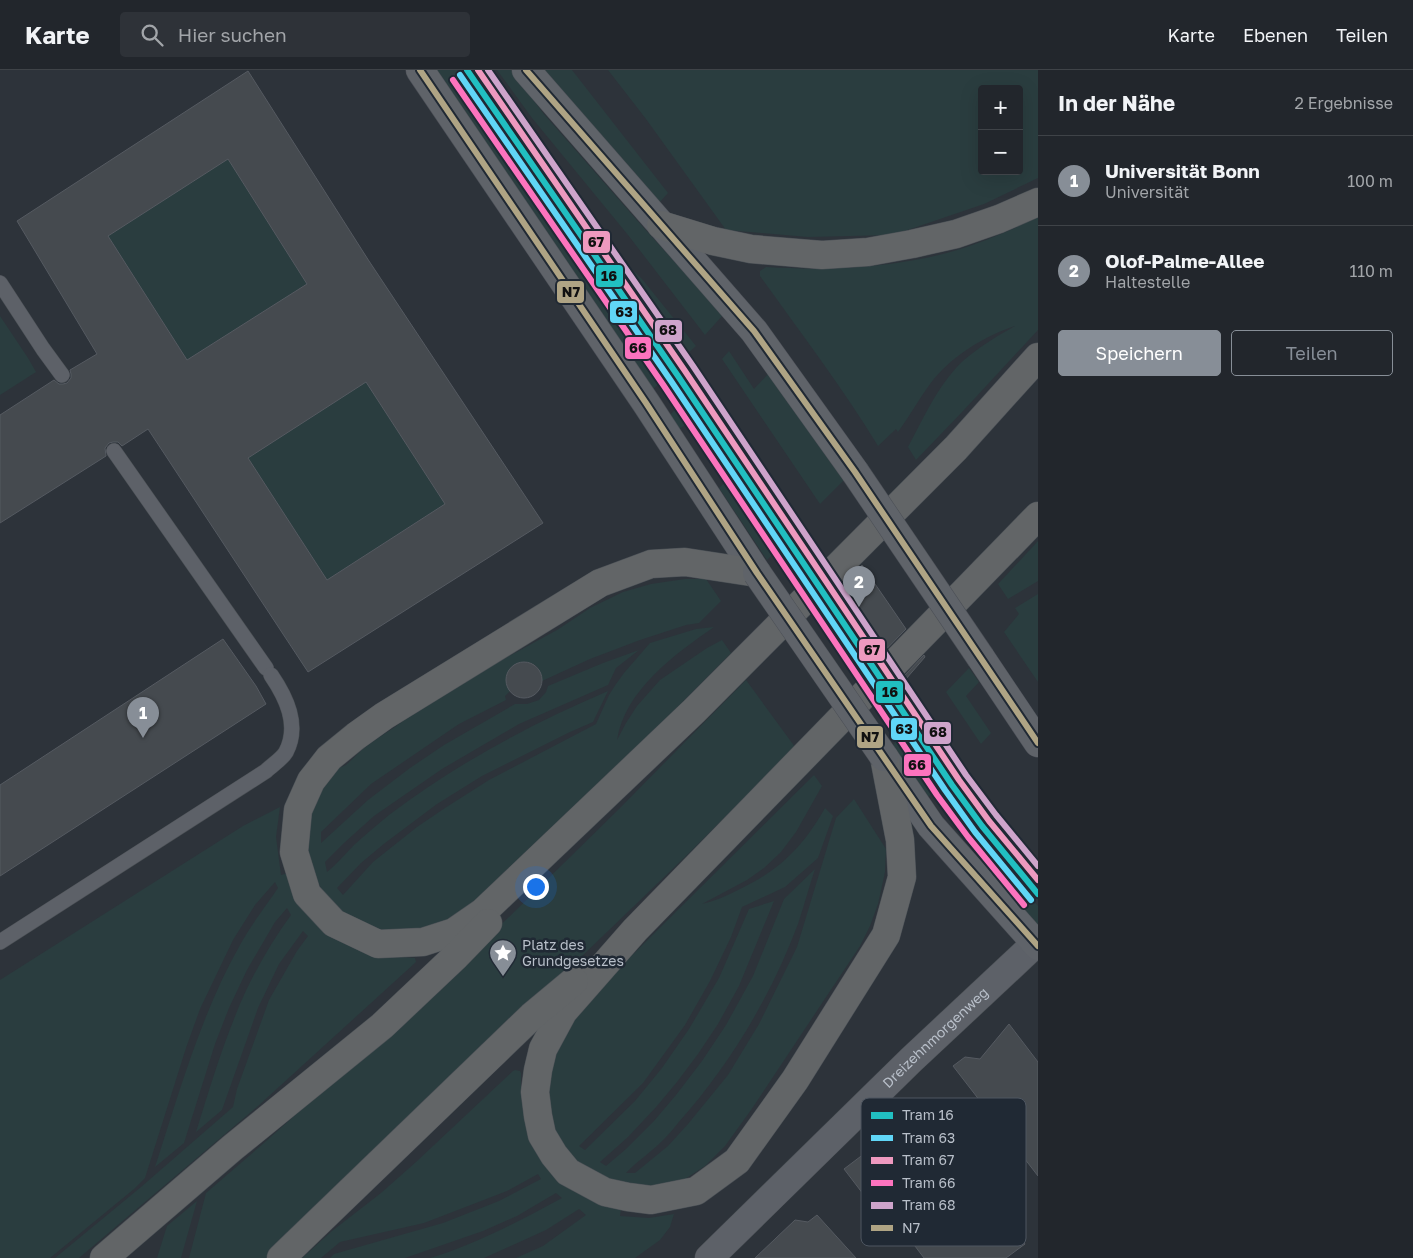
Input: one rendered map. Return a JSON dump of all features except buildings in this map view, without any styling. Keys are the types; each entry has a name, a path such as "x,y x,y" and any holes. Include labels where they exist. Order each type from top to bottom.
{"highway":[{"path":"661,225 713,241 751,249 822,255 868,252 956,234 999,220 1038,202"},
{"path":"757,573 684,562 651,564 600,583 384,716 329,758 310,781 298,810 294,852 307,894 334,923 378,944 423,942 454,932 483,912 694,711 956,448 1038,357"},
{"path":"884,757 900,840 902,877 886,935 795,1080 737,1161 696,1191 652,1200 605,1192 568,1172 554,1155 542,1135 535,1092 543,1049 563,1012 634,930 1038,516"},
{"path":"104,1258 232,1148 382,1026 462,950 600,802"},
{"path":"281,1258 532,1016 634,930"}],"main road":[{"path":"420,70 646,403 757,573 931,826 1037,945"},
{"path":"526,70 754,331 855,472 1038,743"}],"street":[{"name":"Dreizehnmorgenweg","path":"872,1098 1037,945"},
{"name":"Dreizehnmorgenweg","path":"709,1258 861,1109"}],"lane":[{"path":"0,283 62,375"},
{"path":"0,942 266,771 286,753 292,733 290,713 282,691 114,451"}],"shaded area":[{"path":"434,70 459,70 669,375 653,389"},
{"path":"497,70 511,70 543,113 723,315 705,335 628,235 532,118"},
{"path":"544,70 572,70 668,193 658,204"},
{"path":"608,70 1038,70 1038,178 984,204 893,235 808,237 726,230"},
{"path":"228,159 307,284 187,360 108,236"},
{"path":"1038,217 1038,330 916,460 908,447 929,406 948,377 975,351 1015,326 991,335 947,365 930,384 898,432 896,429 878,446 835,381 760,276 760,271 766,267 859,267 931,257 978,243"},
{"path":"617,255 642,279 696,346 677,363 609,262"},
{"path":"0,316 36,372 0,395"},
{"path":"729,351 754,389 769,373 846,478 820,504 722,359"},
{"path":"366,382 445,504 327,580 248,458"},
{"path":"684,400 783,544 767,560 719,488 728,479 690,422 679,429 670,415"},
{"path":"1038,541 1038,581 1008,599 998,584"},
{"path":"685,579 706,579 721,601 699,623 686,625 640,640 590,659 542,681 540,671 535,665 528,662 520,662 508,672 507,680 510,691 505,696 506,700 459,724 371,784 321,832 321,843 368,800 410,768 444,745 515,704 527,704 539,700 546,692 548,686 639,650 616,668 608,685 519,724 442,769 374,816 325,862 327,872 354,845 414,796 495,746 551,717 608,691 593,722 482,776 437,804 385,843 361,863 337,888 343,895 373,862 417,827 445,808 489,780 596,724 616,684 650,643 696,629 714,627 668,661 641,689 630,705 622,722 617,740 637,706 660,680 722,640 731,653 649,736 479,898 459,913 428,929 384,932 349,917 333,904 321,888 314,874 309,856 307,835 312,812 322,790 339,768 346,765 364,748 419,709 495,663 557,630 590,608 623,592 651,584"},
{"path":"1038,594 1038,682 1004,632 1019,614 1015,608"},
{"path":"969,668 979,682 966,696 991,733 981,744 946,692"},
{"path":"746,680 795,747 686,856 268,1258 189,1258 206,1193 371,1047 509,917"},
{"path":"908,729 942,784 927,798 892,746"},
{"path":"814,775 822,786 796,832 781,852 764,868 747,880 702,904 753,883 778,866 808,835 825,808 833,816 818,858 785,887 742,907 731,937 710,981 685,1025 643,1083 579,1146 585,1150 635,1101 662,1068 689,1029 719,978 749,909 774,901 739,986 718,1024 698,1054 657,1106 628,1137 600,1162 606,1166 654,1121 702,1061 726,1025 753,976 784,899 815,869 798,924 787,951 762,1003 732,1054 674,1128 656,1147 626,1173 635,1173 668,1146 728,1075 759,1024 797,947 836,818 854,799 886,849 885,872 878,904 860,946 751,1110 725,1146 705,1166 685,1179 649,1188 612,1182 583,1167 565,1150 552,1128 546,1101 550,1057 580,1007"},
{"path":"280,807 276,837 281,875 289,873 376,955 415,958 416,962 258,1106 79,1258 55,1258 233,1107 237,1089 269,1000 297,951 308,936 303,931 279,964 258,1008 222,1110 196,1132 219,1061 240,1005 259,965 291,915 287,908 275,922 247,970 229,1008 215,1044 184,1143 155,1167 202,1026 226,971 244,938 278,888 275,882 255,905 233,940 200,1009 145,1178 50,1258 0,1258 0,980 243,826"},
{"path":"1022,887 1038,906 1038,929 1009,898"},
{"path":"515,1070 521,1073 521,1094 525,1119 621,1209 620,1216 649,1218 674,1214 670,1227 660,1240 635,1258 516,1258 543,1246 586,1215 579,1209 546,1230 484,1258 430,1258 481,1239 562,1198 556,1193 517,1216 483,1231 405,1258 330,1258 334,1254 443,1223 499,1201 541,1179 538,1174 507,1191 424,1223 340,1242 321,1258 302,1258 332,1231 381,1193"},
{"path":"197,1201 181,1258 157,1258 167,1226"}],"tram line":[{"name":"16","path":"467,70 678,376 952,785 982,826 1038,894"},
{"name":"67","path":"478,70 685,371 959,780 989,821 1038,880"},
{"name":"68","path":"488,70 693,366 966,775 1038,866"},
{"name":"63","path":"460,75 671,381 945,790 975,832 1031,900"},
{"name":"66","path":"453,80 664,386 937,795 968,837 1024,905"}],"transit line":[{"name":"N7","path":"420,70 646,403 757,573 931,826 1038,946"},
{"name":"N7","path":"526,70 754,331 855,472 1038,743"}],"place":[{"name":"Olof-Palme-Allee","path":"859,607"},
{"name":"Universität Bonn","path":"143,738"},
{"name":"Platz des Grundgesetzes","path":"503,977"}]}
